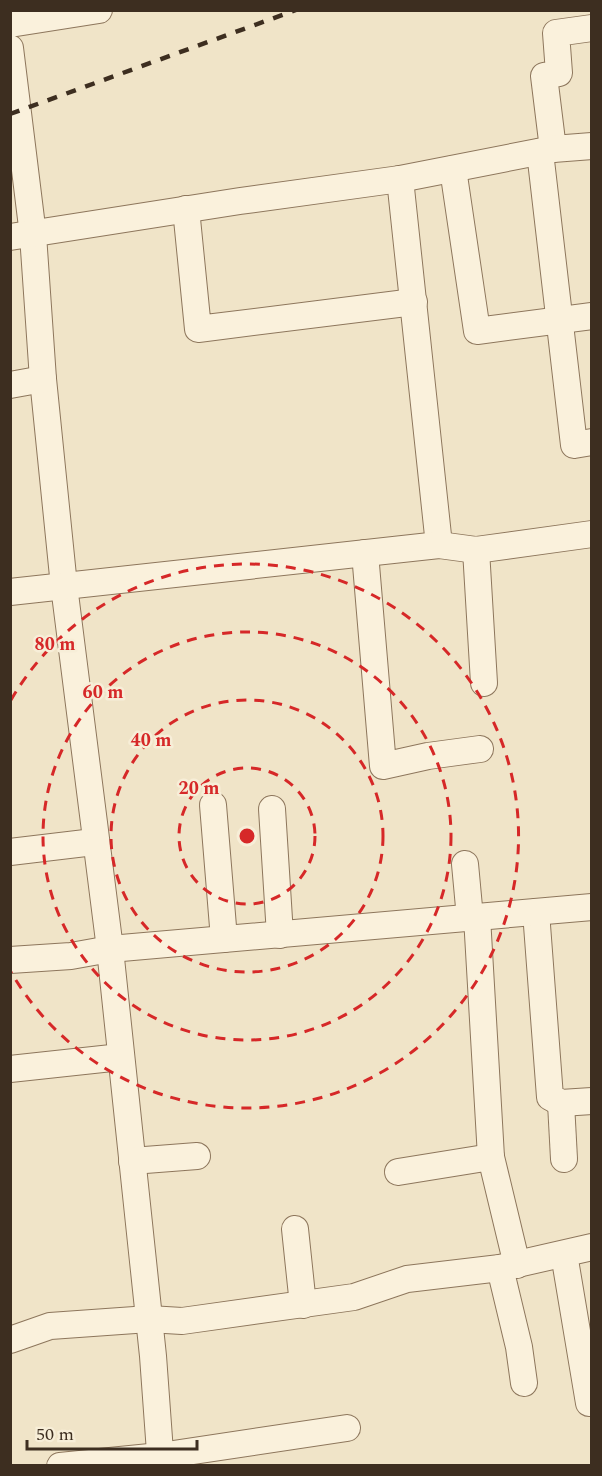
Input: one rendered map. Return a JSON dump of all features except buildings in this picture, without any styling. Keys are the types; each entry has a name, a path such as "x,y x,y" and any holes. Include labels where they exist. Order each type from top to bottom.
{"street":[{"path":"10,24 99,10"},
{"path":"591,28 556,33 559,73 544,76 546,151 560,320 574,445 591,442"},
{"path":"10,48 22,236 43,380 94,842 110,949 149,1319 161,1461"},
{"path":"22,236 400,179 546,151 591,146"},
{"path":"453,169 477,331 591,316"},
{"path":"400,179 439,545"},
{"path":"186,210 198,329 414,302"},
{"path":"10,385 43,380"},
{"path":"10,592 439,545 476,550 591,534"},
{"path":"476,550 484,683"},
{"path":"365,553 383,766 428,756 480,749"},
{"path":"213,806 224,939"},
{"path":"272,809 280,935"},
{"path":"10,852 94,842"},
{"path":"465,864 473,917 491,1157 524,1383"},
{"path":"10,960 71,956 110,949 591,907"},
{"path":"536,912 550,1097 561,1103 591,1101"},
{"path":"10,1069 121,1057"},
{"path":"561,1103 564,1159"},
{"path":"132,1161 197,1156"},
{"path":"398,1172 491,1157"},
{"path":"295,1229 303,1305"},
{"path":"10,1340 50,1326 149,1319 182,1321 240,1311 354,1297 407,1279 508,1267 591,1247"},
{"path":"564,1254 589,1403"},
{"path":"60,1466 161,1461 347,1428"}],"railway":[{"path":"10,114 296,10"}]}
